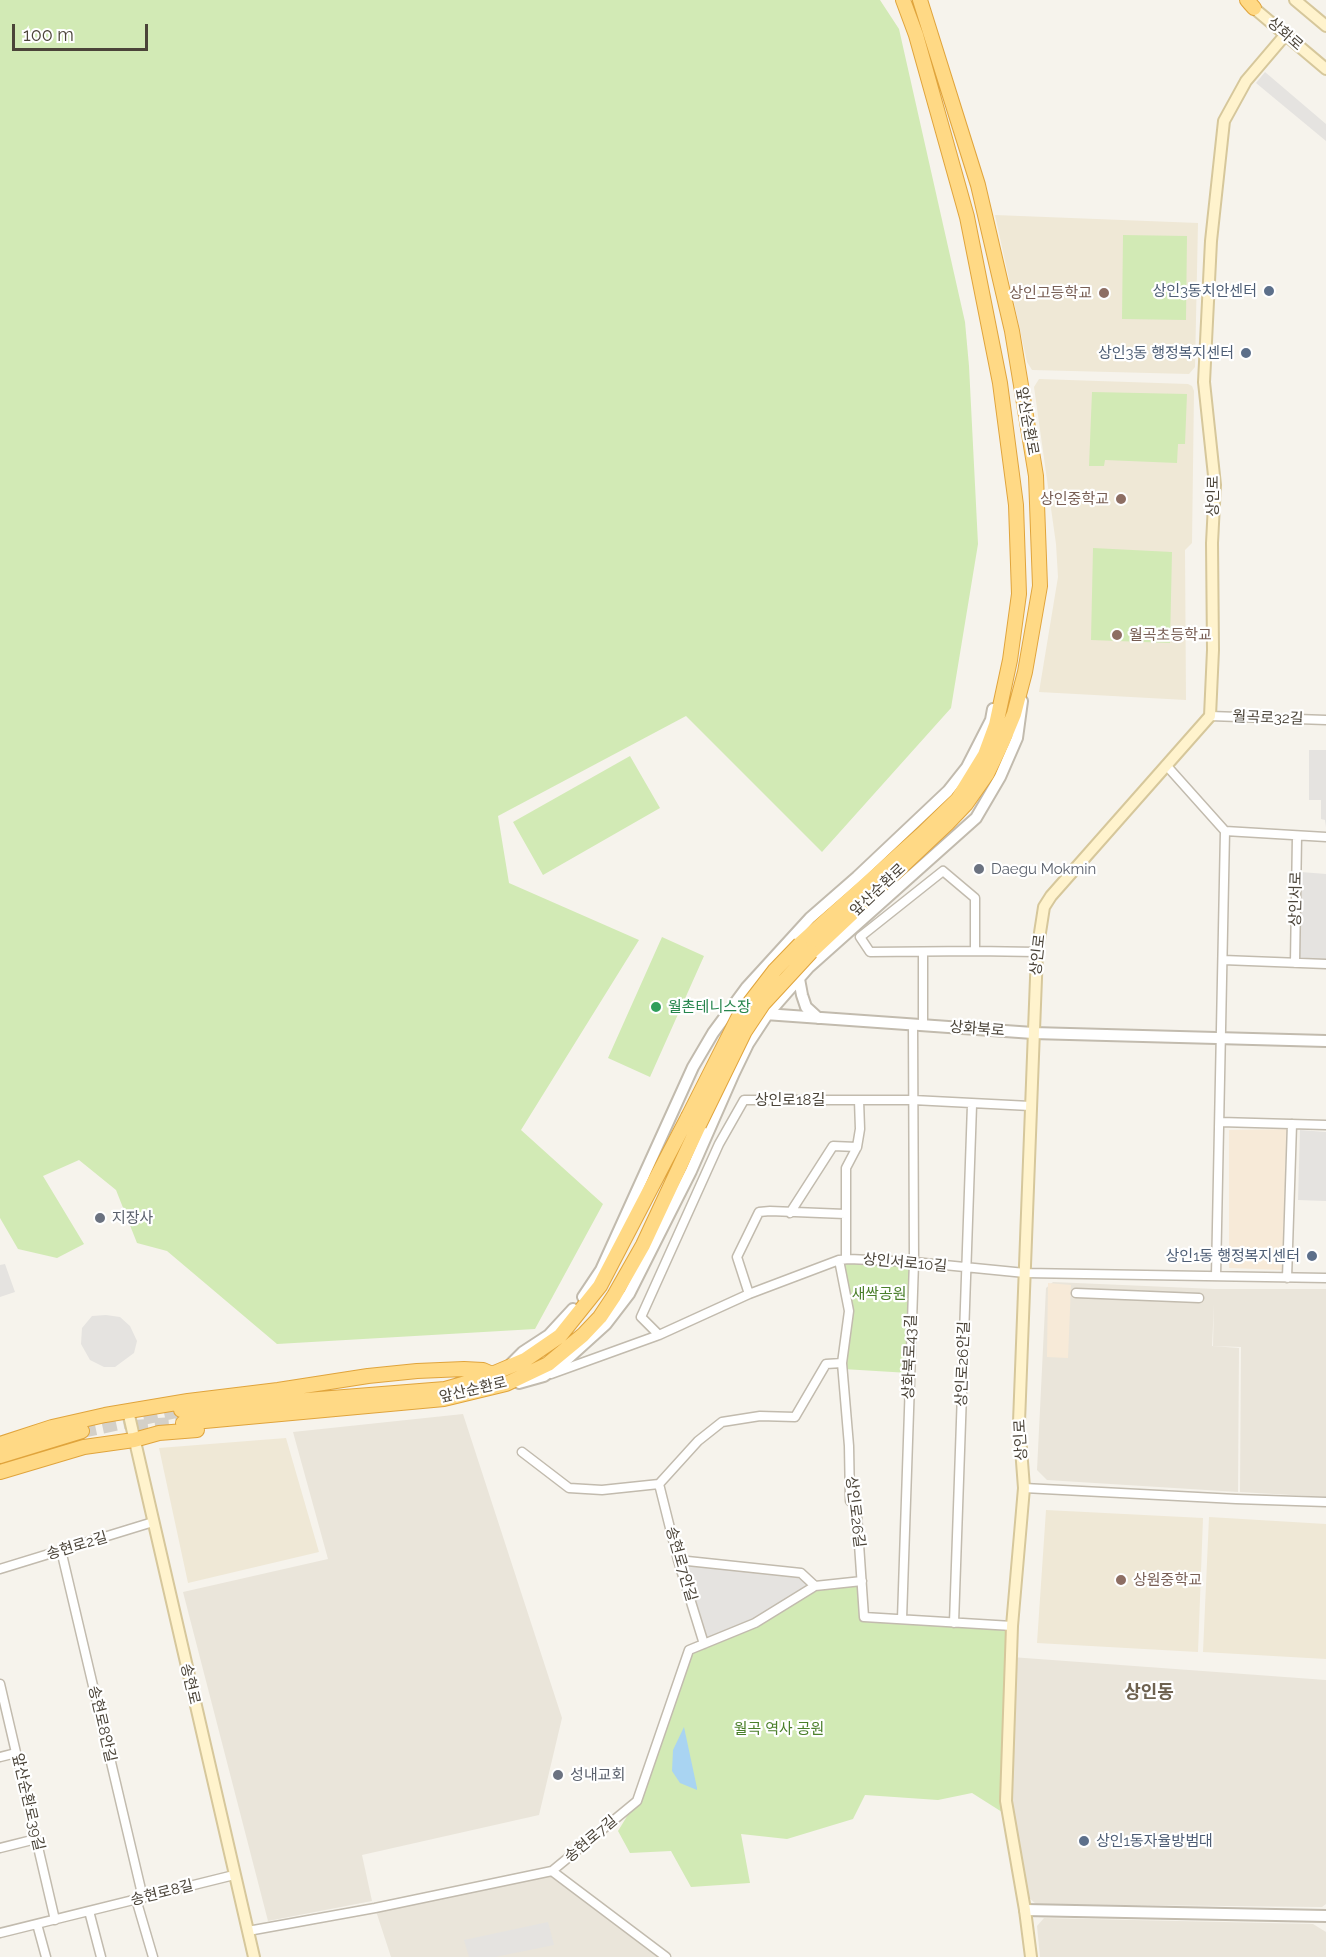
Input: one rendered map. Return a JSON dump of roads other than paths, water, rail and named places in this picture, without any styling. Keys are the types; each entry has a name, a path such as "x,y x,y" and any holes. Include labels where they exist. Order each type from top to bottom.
{"highway":[{"name":"앞산순환로","path":"694,1121 600,1286 560,1336 525,1360 445,1389 182,1416 444,1399 506,1384 548,1364 584,1335 600,1317 643,1245 738,1018 775,970 958,799 985,755 996,725 1009,667 1019,594 1016,505 1000,383 967,218 916,35 903,0"},
{"name":"앞산순환로","path":"799,947 911,859 966,804 987,774 1014,714 1025,672 1040,585 1036,476 1012,331 978,185 920,0"},
{"path":"0,1444 52,1427 128,1411 378,1375 417,1371 498,1371"},
{"path":"0,1472 84,1447 134,1440 159,1433 239,1427 462,1402 487,1389"},
{"path":"0,1456 84,1435 0,1466"}],"main road":[{"path":"1295,0 1326,26"},
{"name":"상화로","path":"1248,3 1326,69"},
{"name":"상인로","path":"1031,1957 1006,1801 1012,1626 1024,1488 1019,1422 1037,952 1044,907 1051,896 1210,716 1215,485 1204,382 1211,241 1224,121 1246,81 1286,34"},
{"name":"송현로","path":"128,1411 254,1957"}],"street":[{"path":"506,1384 544,1376 584,1346 606,1324 629,1294 691,1171 748,1044 767,1015 802,975 976,818 1000,777 1017,738 1025,672"},
{"name":"월곡로32길","path":"1210,716 1326,720"},
{"path":"1166,765 1225,831 1216,1276"},
{"path":"1225,831 1326,837"},
{"name":"상인서로","path":"1295,963 1297,836"},
{"path":"975,951 975,898 943,871 860,937 870,952 1037,952"},
{"path":"799,947 785,952 789,963 802,975 806,1007 818,1018"},
{"path":"498,1371 549,1335 588,1291 601,1270 698,1058 713,1033 747,987 799,947"},
{"name":"상화북로43길","path":"902,1619 914,1262 913,1100 923,952"},
{"path":"1223,960 1326,964"},
{"name":"상화북로","path":"732,1009 767,1015 1033,1033 1326,1041"},
{"name":"상인로18길","path":"659,1335 641,1317 719,1144 744,1100 913,1100 972,1105 1030,1106"},
{"name":"상인로26길","path":"859,1100 860,1129 857,1147 846,1168 843,1260 849,1311 842,1363 849,1446 850,1501 856,1500 864,1617 1012,1626"},
{"name":"상인로26안길","path":"954,1623 972,1105"},
{"path":"1220,1122 1326,1125"},
{"path":"1287,1278 1292,1124"},
{"path":"790,1213 833,1146 857,1147"},
{"path":"749,1294 737,1257 759,1212 845,1214"},
{"name":"상인서로10길","path":"544,1376 659,1335 749,1294 843,1260 914,1262 1025,1273 1326,1278"},
{"path":"1076,1293 1199,1298"},
{"path":"522,1452 569,1488 602,1490 659,1484 698,1441 722,1422 760,1416 795,1417 826,1364 842,1363"},
{"name":"송현로7안길","path":"659,1484 678,1560 704,1644"},
{"path":"1024,1488 1236,1500 1326,1502"},
{"name":"송현로2길","path":"0,1569 153,1522"},
{"name":"송현로8안길","path":"61,1550 153,1957"},
{"path":"678,1560 801,1573 815,1586"},
{"name":"송현로7길","path":"248,1931 375,1908 552,1871 637,1800 689,1650 755,1623 815,1586 861,1581"},
{"name":"앞산순환로39길","path":"0,1684 55,1920"},
{"path":"0,1757 16,1753"},
{"path":"0,1848 36,1839"},
{"path":"552,1871 666,1957"},
{"name":"송현로8길","path":"0,1933 234,1875"},
{"path":"1025,1910 1326,1916"},
{"path":"89,1911 101,1957"},
{"path":"37,1924 46,1957"}],"water":[{"path":"684,1727 697,1790 680,1783 672,1771 673,1750"}],"tunnel":[{"path":"82,1431 181,1410"},
{"path":"134,1427 183,1423"}],"place":[{"name":"상인3동치안센터","path":"1269,291"},
{"name":"상인고등학교","path":"1104,293"},
{"name":"상인3동 행정복지센터","path":"1246,353"},
{"name":"상인중학교","path":"1121,499"},
{"name":"월곡초등학교","path":"1117,635"},
{"name":"Daegu Mokmin","path":"979,869"},
{"name":"월촌테니스장","path":"656,1007"},
{"name":"지장사","path":"100,1218"},
{"name":"상인1동 행정복지센터","path":"1312,1256"},
{"name":"상원중학교","path":"1121,1580"},
{"name":"성내교회","path":"558,1775"},
{"name":"상인1동자율방범대","path":"1084,1841"}],"district":[{"name":"상인동","path":"1149,1693"}],"park label":[{"name":"새싹공원","path":"879,1294"},
{"name":"월곡 역사 공원","path":"779,1729"}]}
